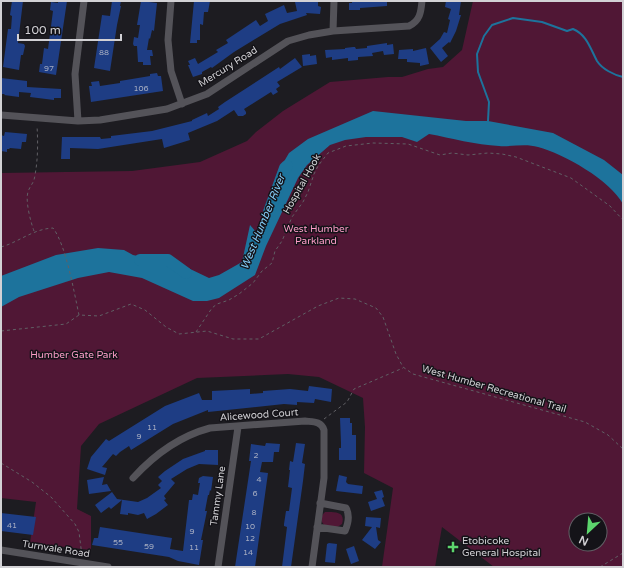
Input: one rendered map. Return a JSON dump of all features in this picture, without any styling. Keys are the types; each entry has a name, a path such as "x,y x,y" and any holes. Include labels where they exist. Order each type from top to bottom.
{"street":[{"path":"78,121 75,74 84,1"},
{"path":"171,1 168,40 171,71 182,104"},
{"path":"334,1 334,31"},
{"name":"Mercury Road","path":"1,115 78,121 123,117 167,109 207,94 288,41 309,35 334,31 409,26 414,24 420,17 422,1"},
{"name":"Alicewood Court","path":"133,478 148,462 189,436 210,428 305,422 319,423"},
{"path":"312,567 324,478 325,436 323,426 319,423"},
{"name":"Tammy Lane","path":"218,567 238,427"},
{"path":"317,527 345,531 349,513 346,508 320,503"},
{"name":"Turnvale Road","path":"1,550 94,566 108,567"}],"path":[{"path":"34,232 31,224 27,197 28,191 34,183 36,173 38,147 36,118"},
{"name":"Hospital Hook","path":"196,332 212,308 217,304 229,300 239,294 253,283 262,270 272,263 275,252 282,241 292,217 308,192 318,166 328,153 346,146 373,143 408,144 440,155 488,153 516,157 571,178 610,206 623,220"},
{"path":"1,247 34,232 45,228 52,228 60,241 72,281 79,315"},
{"path":"1,331 66,324 79,315 99,316 131,304 145,310 166,327 179,334 207,331 233,339 259,338 318,306 339,298 355,299 376,308 384,316 396,354 403,367 354,389 347,402 319,423"},
{"name":"West Humber Recreational Trail","path":"403,367 413,374 585,422 608,435 623,449"},
{"path":"1,463 39,487 51,497 75,524 80,539 81,563"},
{"path":"600,567 623,553"}],"green space":[{"path":"473,1 623,1 623,567 494,567 442,527 435,567 382,567 393,488 364,473 365,427 363,398 319,377 288,374 197,378 99,424 81,446 77,509 91,516 91,550 30,543 36,502 1,498 1,173 132,171 200,162 247,141 283,111 330,82 402,77 428,69 443,67 462,50"},
{"path":"325,512 335,512 341,514 343,520 342,524 338,527 332,528 325,526 321,518"}],"water":[{"path":"373,111 466,121 488,121 553,133 604,160 623,175 623,204 608,186 585,169 549,150 533,146 490,145 429,134 417,142 402,137 366,137 345,140 330,145 307,165 298,178 266,246 255,275 219,298 207,301 193,301 142,278 109,272 78,278 19,297 1,307 1,276 56,255 98,248 124,250 133,255 186,267 209,278 219,275 242,262 250,225 256,232 280,187 281,181 279,170 289,153 308,139"}],"building":[{"path":"12,1 23,1 18,43 24,44 25,46 23,55 21,55 19,70 3,67 8,29 11,29 12,16 10,15"},
{"path":"58,1 67,1 56,75 39,72 40,64 42,64 44,48 48,49 53,11 50,10 51,2 58,3"},
{"path":"112,1 121,1 121,6 110,71 94,68 102,15 110,16"},
{"path":"141,1 157,3 154,31 152,30 150,39 149,38 147,50 152,50 153,56 150,56 151,65 143,65 143,62 138,62 137,46 134,46 133,44 134,37 138,38 140,25 137,25"},
{"path":"194,1 210,1 208,12 204,12 203,25 200,24 200,40 197,40 197,43 190,43"},
{"path":"318,1 318,6 321,7 320,14 306,13 307,15 280,24 234,52 212,68 211,67 202,72 202,74 193,77 188,61 195,58 198,64 218,52 216,50 228,43 226,40 256,20 260,26 268,21 265,14 284,5 287,13 297,11 295,2"},
{"path":"352,1 387,1 387,6 349,10 349,3 352,3"},
{"path":"446,1 461,1 459,15 461,15 450,43 449,42 442,48 448,56 441,62 430,48 440,39 444,32 447,33 450,20 448,19 451,9 445,7"},
{"path":"387,43 387,45 393,44 394,54 384,55 383,51 372,53 373,56 358,57 358,60 348,61 348,58 332,60 332,57 326,58 325,50 353,47 356,49 367,48 367,46"},
{"path":"426,48 429,64 420,66 420,63 407,62 407,59 398,59 399,50 413,49 413,51"},
{"path":"310,54 310,56 316,55 317,64 303,66 302,55"},
{"path":"295,58 302,67 277,82 280,86 276,89 278,92 273,95 271,92 244,109 246,114 243,116 238,116 234,110 217,121 188,133 190,140 164,148 162,139 98,149 70,148 70,159 61,159 62,137 100,137 101,139 111,138 111,136 152,131 192,121 207,113 208,116 219,109 218,107 225,102 279,67 280,69"},
{"path":"157,73 158,76 161,76 163,91 91,102 89,86 92,86 91,82 99,81 100,86 120,83 120,81 150,76 150,74"},
{"path":"1,78 27,81 27,87 61,89 61,98 54,98 54,100 30,97 31,93 19,92 19,97 1,94"},
{"path":"5,132 27,134 26,142 22,142 21,149 10,148 7,149 7,152 1,151 1,135 4,136"},
{"path":"309,386 332,389 331,402 315,399 314,403 297,402 297,405 284,404 208,412 208,410 173,424 131,450 129,446 116,456 113,454 102,467 107,468 105,475 87,469 91,457 106,439 109,441 165,406 199,393 202,400 212,400 212,391 250,389 250,394 263,393 263,391 290,389 308,391"},
{"path":"340,418 350,418 350,423 352,423 352,435 356,435 356,460 339,460 339,448 341,448"},
{"path":"266,443 280,444 279,452 274,452 273,462 262,462 260,472 268,473 255,567 235,567 251,461 249,461 251,444 265,446"},
{"path":"296,443 305,444 302,463 305,464 291,567 282,567 287,527 284,526 284,524 286,511 289,511 292,488 288,487 290,461 293,462"},
{"path":"205,450 218,450 218,465 199,464 187,469 171,479 175,483 164,496 166,499 164,500 168,505 147,519 144,513 138,515 128,513 128,515 120,514 122,500 111,509 109,507 101,513 95,505 112,492 117,499 138,502 147,498 161,488 158,485 162,481 158,477 165,471 183,459"},
{"path":"339,475 347,477 346,482 348,484 363,486 362,494 336,491"},
{"path":"203,476 213,477 211,491 210,490 208,495 205,511 207,511 201,540 203,540 199,565 178,561 169,557 92,545 94,538 98,538 100,527 172,538 170,549 183,551 189,500 192,500 193,494 198,495 200,483 198,483 199,478"},
{"path":"104,477 102,485 107,484 111,491 89,494 87,480"},
{"path":"382,490 384,497 382,498 385,506 371,511 368,502 377,499 374,492"},
{"path":"1,513 36,517 33,535 1,531"},
{"path":"366,517 381,518 380,528 376,527 378,540 381,542 375,549 362,540 372,527 365,526"},
{"path":"327,544 337,544 335,563 325,562"},
{"path":"354,546 359,561 351,564 346,549"}],"waterway":[{"path":"488,121 489,102 478,72 477,54 484,36 492,25 513,18 542,22 567,31 573,29 585,38 597,61 602,67 623,77"},
{"name":"West Humber River","path":"269,212 287,166"},
{"name":"West Humber River","path":"140,260 168,260 186,273"}],"place":[{"name":"Etobicoke General Hospital","path":"453,547"}],"park label":[{"name":"West Humber Parkland","path":"316,234"},
{"name":"Humber Gate Park","path":"74,355"}]}
